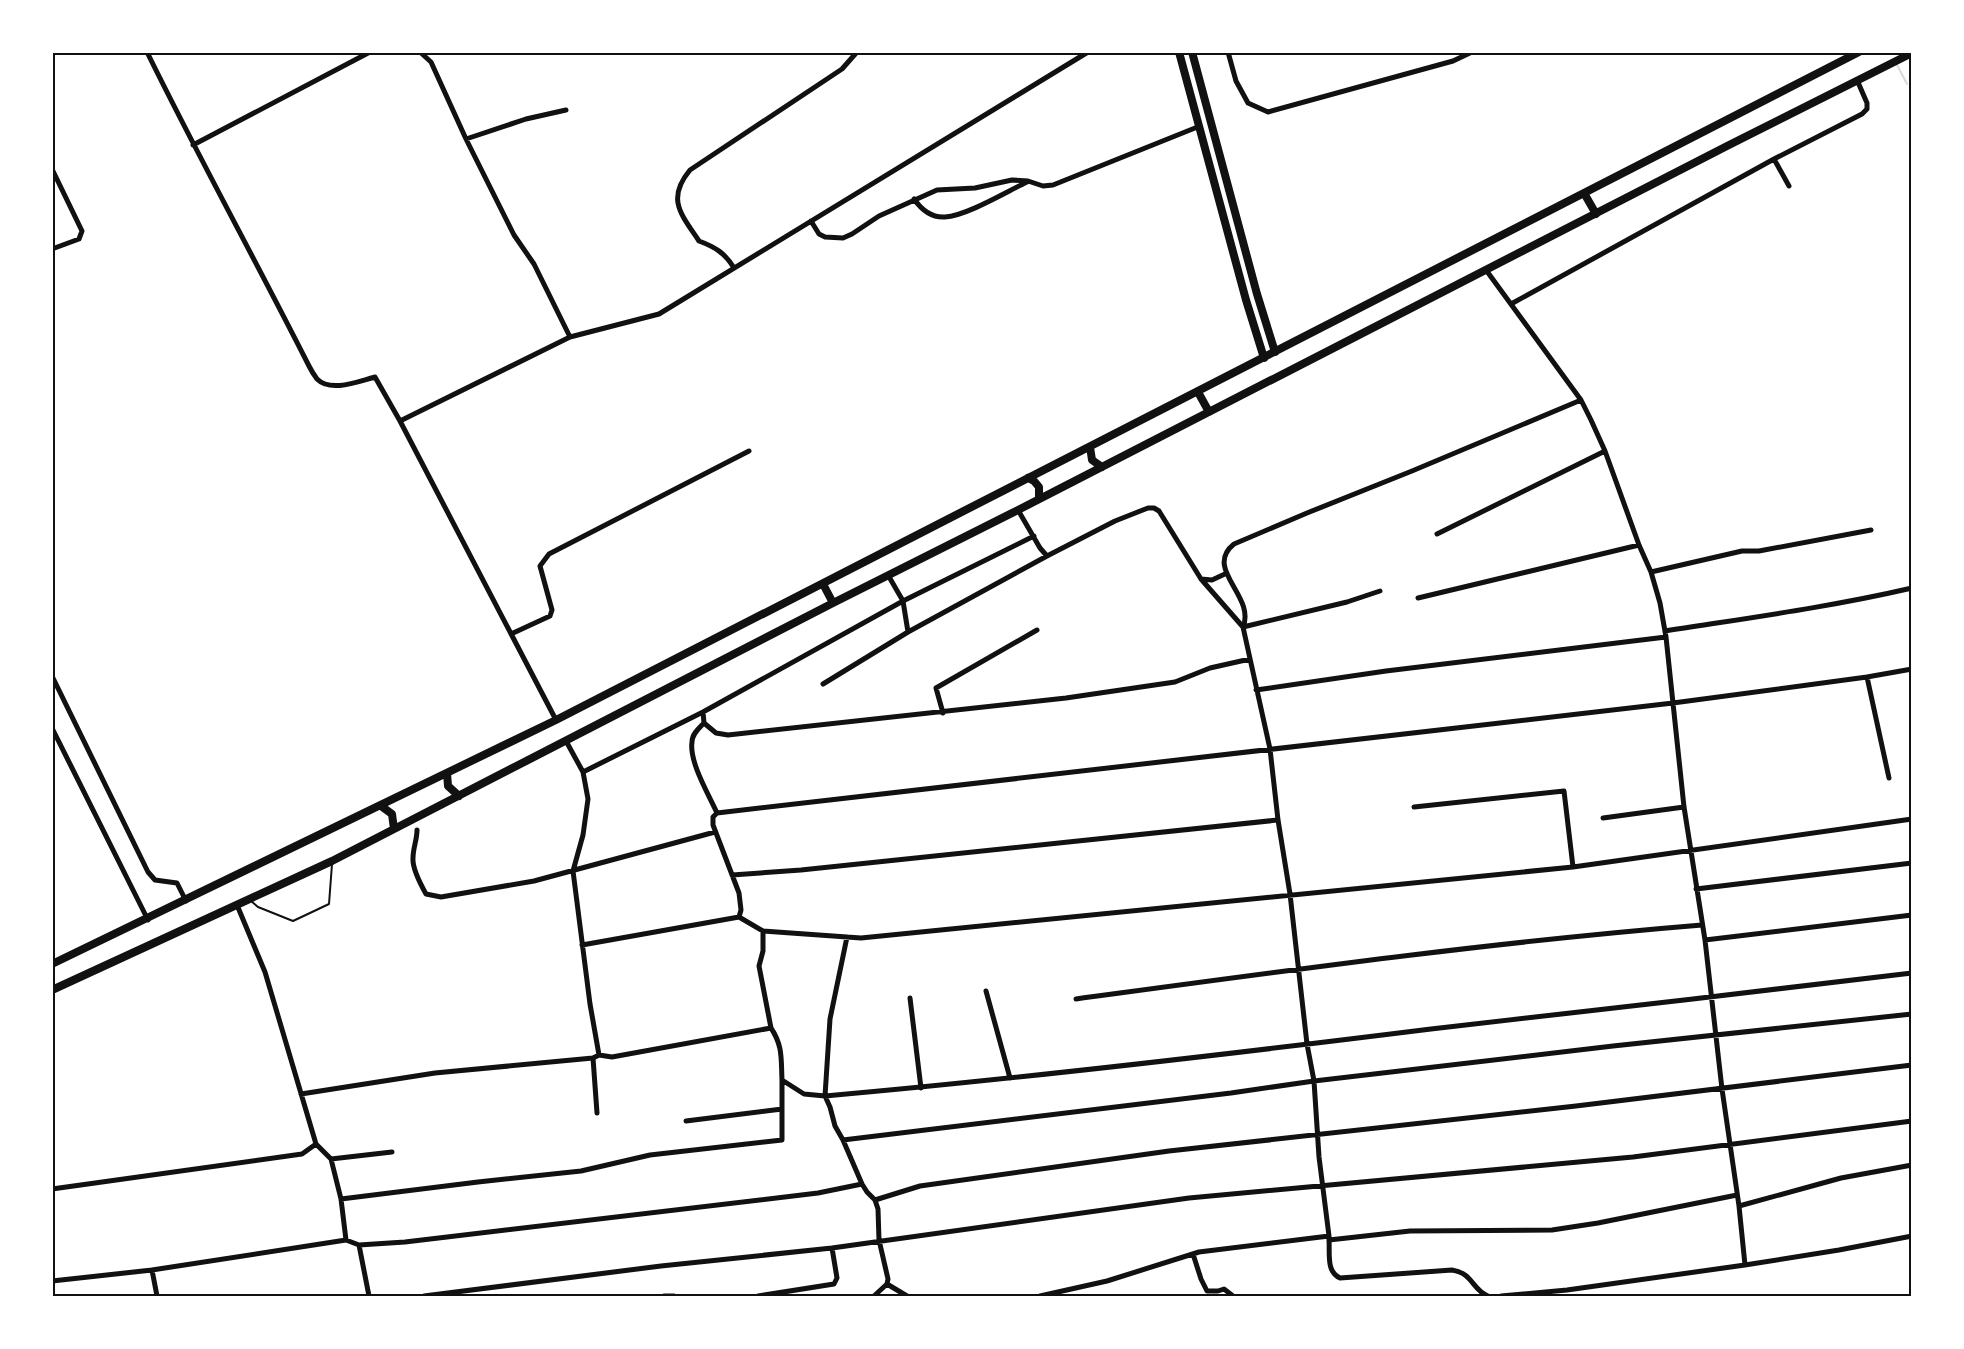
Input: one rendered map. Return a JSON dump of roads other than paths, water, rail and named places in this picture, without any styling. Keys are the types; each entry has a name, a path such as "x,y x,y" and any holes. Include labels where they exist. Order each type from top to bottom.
{"highway":[{"path":"52,964 148,920 556,720 1859,52"},
{"path":"52,990 332,861 1909,55"},
{"path":"1584,193 1596,214"},
{"path":"1198,392 1209,412"},
{"path":"1090,447 1091,458 1102,467"},
{"path":"1028,478 1039,487 1039,499"},
{"path":"823,584 833,603"},
{"path":"447,773 448,786 459,796"},
{"path":"381,806 392,814 394,829"}],"main road":[{"path":"1179,52 1246,300 1264,358"},
{"path":"1192,52 1257,294 1275,352"}],"street":[{"path":"147,52 193,145 318,381 331,385 342,385 375,377 556,720"},
{"path":"193,145 370,52"},
{"path":"420,52 431,62 514,235 534,264 570,337"},
{"path":"734,268 720,250 699,241 682,215 676,201 681,181 690,170 842,69 857,52"},
{"path":"400,421 570,337 659,314 1088,52"},
{"path":"1228,52 1236,81 1248,104 1268,112 1453,61 1472,52"},
{"path":"1511,304 1774,159 1862,114 1867,109 1867,103 1857,80"},
{"path":"466,139 526,119 566,110"},
{"path":"811,221 819,234 825,237 843,238 879,216 937,189 975,188 1012,180 1028,181 1043,186 1060,183 1200,126"},
{"path":"1774,159 1789,186"},
{"path":"52,169 82,231 79,239 53,249"},
{"path":"914,200 921,209 943,218 966,211 1028,181"},
{"path":"1486,270 1581,400 1605,451 1651,572 1660,603 1666,634 1684,807 1705,940 1710,998 1745,1265"},
{"path":"1243,627 1247,619 1244,605 1227,573 1223,557 1234,544 1581,400"},
{"path":"512,634 550,616 552,610 540,566 549,554 749,451"},
{"path":"1437,534 1605,451"},
{"path":"823,684 908,632 1047,556 1115,521 1148,508 1159,511 1201,579 1243,627 1251,659 1270,749 1290,894 1314,1081 1331,1270 1340,1278 1461,1271 1468,1276 1481,1294 1488,1296"},
{"path":"1018,510 1047,556"},
{"path":"1651,572 1742,551 1759,551 1871,530"},
{"path":"583,772 703,712 903,601 1034,536"},
{"path":"1418,598 1639,545"},
{"path":"1201,579 1212,580 1227,573"},
{"path":"888,575 903,601 908,632"},
{"path":"1256,690 1666,634 1911,588"},
{"path":"1243,627 1347,602 1380,591"},
{"path":"943,713 936,688 1037,630"},
{"path":"703,712 704,723 716,733 728,735 1066,698 1175,682 1210,668 1251,659"},
{"path":"739,917 740,903 732,875 712,825 713,817 717,813 1673,703 1911,669"},
{"path":"52,676 148,872 155,880 177,883 186,901"},
{"path":"1867,677 1889,778"},
{"path":"704,723 695,733 692,741 693,757 717,813"},
{"path":"52,728 148,920"},
{"path":"566,741 583,772 588,799 583,835 573,870 596,1056 597,1113"},
{"path":"1414,807 1564,791 1573,867"},
{"path":"1603,818 1684,807"},
{"path":"582,945 739,917 763,931 861,938 1573,867 1911,819"},
{"path":"732,875 801,870 1278,820"},
{"path":"417,830 413,864 425,893 441,897 534,881 715,832"},
{"path":"1696,890 1911,863"},
{"path":"237,905 265,972 316,1144 331,1159 341,1199 346,1240"},
{"path":"1705,940 1911,915"},
{"path":"1076,999 1298,969 1595,934 1702,925"},
{"path":"341,1199 581,1171 650,1155 782,1140 781,1048 771,1028 759,966 763,951 763,931"},
{"path":"847,937 830,1018 825,1096 835,1126 862,1184 875,1200 878,1209 879,1240 888,1279 887,1284 874,1296"},
{"path":"782,1080 804,1094 825,1096 921,1088 1911,973"},
{"path":"986,991 1010,1078"},
{"path":"910,998 921,1088"},
{"path":"843,1140 1314,1081 1911,1014"},
{"path":"301,1094 435,1073 596,1056 612,1057 771,1028"},
{"path":"875,1200 920,1185 1169,1151 1318,1136 1911,1065"},
{"path":"686,1122 782,1109"},
{"path":"424,1296 661,1266 832,1248 1189,1198 1634,1157 1911,1121"},
{"path":"52,1189 302,1154 316,1144"},
{"path":"331,1159 392,1152"},
{"path":"1739,1206 1841,1178 1911,1166"},
{"path":"52,1281 152,1270 346,1240 359,1245 405,1242 818,1193 862,1184"},
{"path":"1040,1296 1107,1281 1199,1252 1410,1231 1552,1230 1737,1196"},
{"path":"1501,1296 1567,1290 1745,1265 1911,1236"},
{"path":"359,1245 369,1296"},
{"path":"758,1296 834,1284 837,1278 832,1248"},
{"path":"1193,1254 1207,1291 1224,1289 1233,1296"},
{"path":"152,1270 157,1296"},
{"path":"887,1284 907,1296"},
{"path":"664,1296 674,1296"}],"lane":[{"path":"249,899 258,907 293,921 302,917 329,904 332,861"}],"waterway":[{"path":"1896,63 1907,84"}]}
